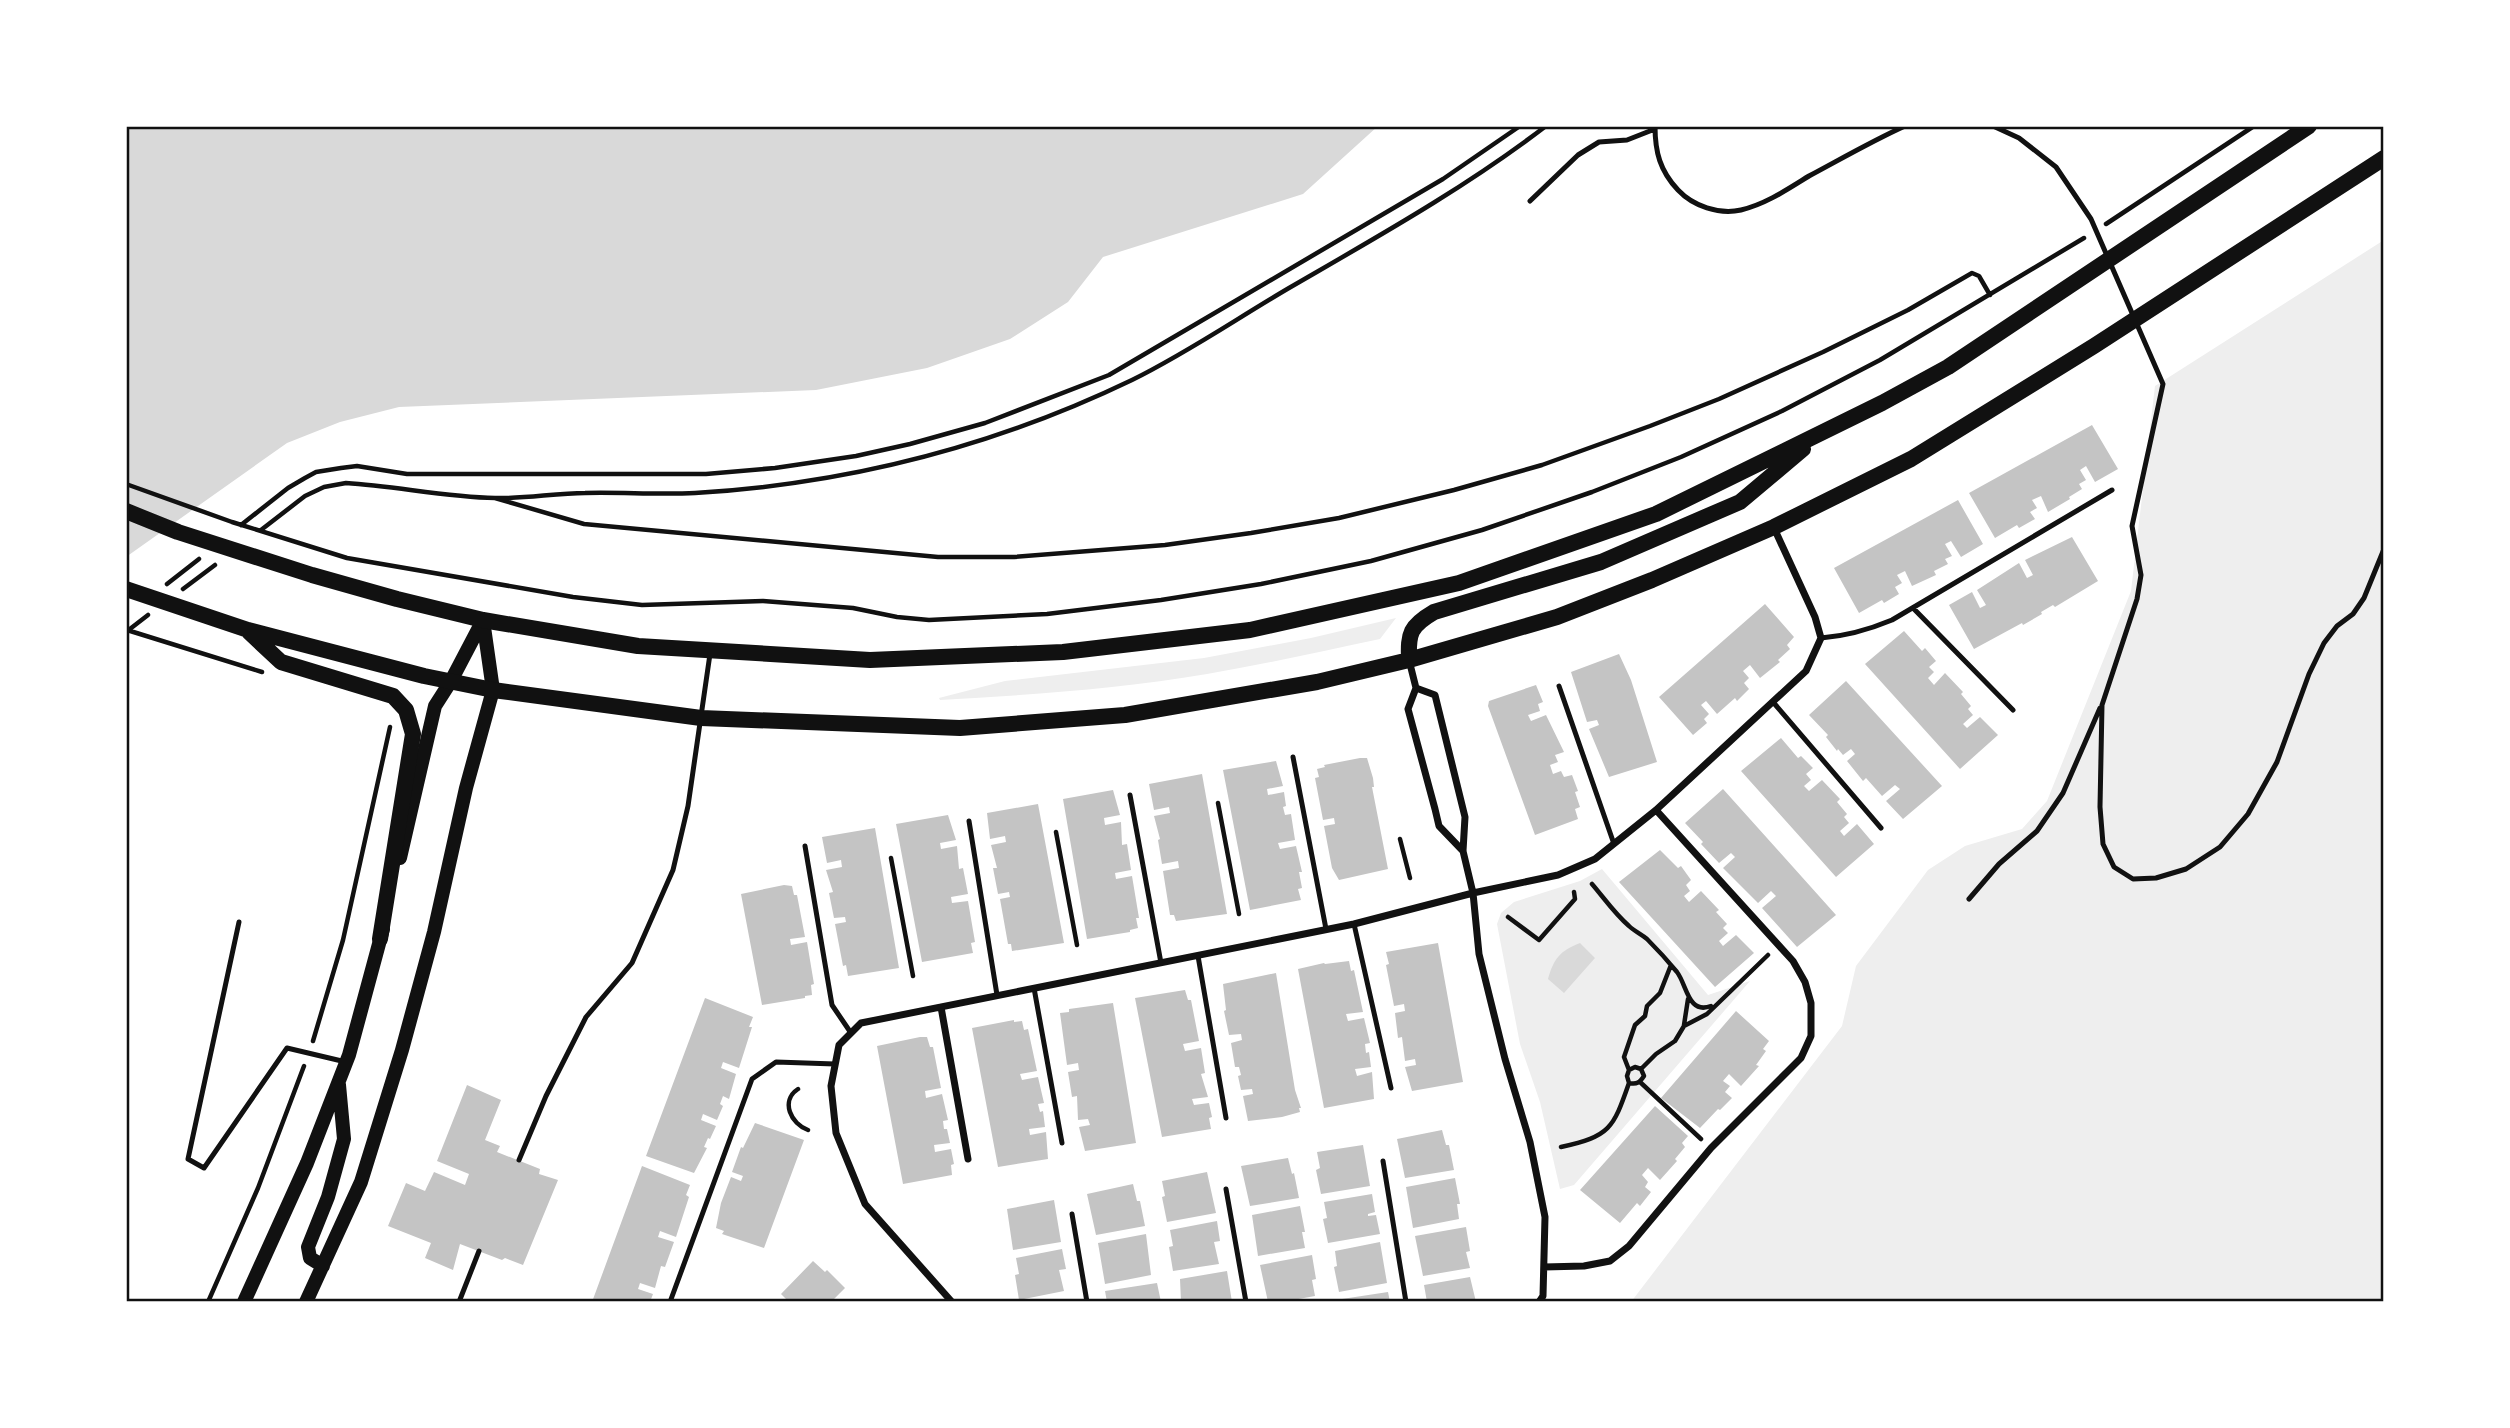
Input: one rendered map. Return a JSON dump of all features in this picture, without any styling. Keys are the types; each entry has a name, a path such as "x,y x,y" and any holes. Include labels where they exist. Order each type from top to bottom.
{"main road":[{"path":"126,511 177,532 312,575 483,620 638,646 870,660 1063,652 1250,630 1472,579 1656,513 1882,403 1948,367 2309,126"},
{"path":"126,589 248,630 451,681 492,690 701,718 960,728 1125,715 1317,682 1409,660 1557,617 1652,580 1774,527 1911,459 2094,346 2384,158"},
{"path":"1409,660 1408,640 1415,623 1434,612 1601,562 1740,502 1821,433"},
{"path":"244,1302 307,1163 346,1062 380,939 435,706 483,620"},
{"path":"306,1302 361,1182 402,1050 433,932 492,690 483,620"},
{"path":"248,630 281,662 393,696 406,710 413,734 380,939"},
{"path":"323,1266 310,1258 308,1247 328,1197 344,1139 339,1080"}],"street":[{"path":"952,1302 865,1204 836,1133 831,1086 839,1045 861,1023 1354,924 1473,893 1558,875 1595,859 1656,810 1806,671 1821,638 1774,527"},
{"path":"1409,660 1416,688 1408,709 1434,809 1439,826 1463,851"},
{"path":"1416,688 1434,695 1465,817 1463,851 1473,893 1479,954 1505,1059 1530,1142 1545,1217 1542,1296 1539,1302"},
{"path":"1544,1267 1584,1266 1610,1261 1629,1246 1710,1148 1801,1058 1811,1036 1811,1003 1805,982 1793,961 1656,810"},
{"path":"941,1007 968,1159"}],"lane":[{"path":"1531,201 1578,155 1599,142 1627,140 1654,127 1658,161 1669,181 1687,200 1711,210 1740,210 1769,199 1905,126"},
{"path":"1969,899 1999,864 2037,831 2063,793 2102,705 2137,598 2141,575 2132,526 2163,384 2091,219 2056,167 2020,138 1993,126"},
{"path":"1821,638 1868,630 1913,608 2112,490"},
{"path":"2102,705 2100,807 2103,844 2114,867 2133,879 2156,878 2186,869 2220,847 2248,814 2277,762 2309,674 2324,643 2337,626 2353,614 2364,598 2384,549"},
{"path":"1913,608 2013,710"},
{"path":"519,1160 546,1096 586,1017 632,963 673,870 688,806 710,650"},
{"path":"1559,685 1614,844"},
{"path":"1773,702 1881,828"},
{"path":"1293,757 1326,929"},
{"path":"1130,795 1161,963"},
{"path":"969,821 998,996"},
{"path":"804,846 832,1005 851,1033"},
{"path":"239,922 188,1159 204,1168 287,1048 346,1062"},
{"path":"1354,924 1391,1088"},
{"path":"1198,956 1226,1118"},
{"path":"1034,988 1062,1143"},
{"path":"670,1302 752,1079 776,1062 835,1064"},
{"path":"1383,1161 1406,1302"},
{"path":"1226,1189 1246,1302"},
{"path":"1072,1214 1087,1302"},
{"path":"459,1302 479,1251"}],"path":[{"path":"234,531 288,488 316,472 327,470 357,466 408,474 706,474 775,468 856,456 985,423 1109,375 1443,180 1520,126"},
{"path":"253,536 305,496 324,487 346,483 495,498 582,493 694,493 843,476 966,445 1026,425 1134,379 1185,351 1437,202 1502,160 1546,126"},
{"path":"2098,230 2254,126"},
{"path":"126,484 232,522 347,558 573,597 642,605 763,601 853,608 929,620 1047,614 1161,600 1261,584 1371,561 1482,530 1592,492 1681,457 1782,411 1880,360 2086,237"},
{"path":"495,498 584,524 938,557 1014,557 1166,545 1339,518 1542,465 1719,399 1908,310 1972,273 1979,275 1990,295"},
{"path":"158,591 201,557"},
{"path":"179,592 221,560"},
{"path":"126,631 158,608"},
{"path":"126,631 213,658"},
{"path":"208,1302 258,1188 309,1053 343,940 393,718"},
{"path":"1218,803 1239,914"},
{"path":"1056,832 1077,945"},
{"path":"1400,839 1410,878"},
{"path":"891,858 913,976"},
{"path":"1592,884 1628,926 1646,938 1671,965 1685,986 1688,998 1684,1026 1675,1041 1641,1069"},
{"path":"1508,917 1539,940 1575,900 1574,892"},
{"path":"1684,1026 1707,1014 1778,944"},
{"path":"1561,1147 1593,1140 1605,1132 1617,1118 1629,1083 1629,1070 1624,1057 1636,1025 1645,1017 1647,1006 1660,993 1671,965"},
{"path":"1688,998 1694,1005 1706,1008 1715,1004"},
{"path":"1629,1070 1634,1067 1641,1069"},
{"path":"1640,1082 1644,1076 1641,1069"},
{"path":"1629,1083 1640,1082 1710,1148"},
{"path":"798,1089 792,1093 788,1102 791,1116 799,1126 808,1129"}],"shaded area":[{"path":"126,126 1378,126 1303,194 1103,257 1068,302 1010,339 927,368 816,390 399,407 340,422 287,443 126,557"},
{"path":"2384,240 2384,1302 1631,1302 1842,1026 1856,966 1928,870 1965,846 2022,829 2047,801 2131,591 2155,386"},
{"path":"1396,618 1380,639 1207,674 1074,691 939,698 1005,681 1204,658 1311,638"},
{"path":"1602,869 1708,995 1750,981 1574,1185 1560,1189 1540,1102 1520,1044 1497,924 1501,913 1514,902 1580,881"},
{"path":"1580,943 1595,958 1564,993 1548,979 1550,972 1559,956"}],"building":[{"path":"2092,425 2118,469 2095,482 2086,466 2080,470 2086,480 2079,484 2082,489 2069,497 2070,499 2048,512 2041,496 2032,500 2037,508 2030,512 2035,519 2019,528 2017,525 1995,538 1969,493"},
{"path":"1958,500 1983,544 1961,557 1951,541 1945,544 1952,556 1945,559 1948,564 1934,571 1936,575 1912,586 1905,571 1897,575 1902,583 1895,587 1899,594 1859,613 1834,568"},
{"path":"2072,537 2098,581 2055,607 2053,605 2041,612 2042,614 2023,625 2022,623 1974,649 1949,605 1972,592 1980,608 1986,605 1977,590 2019,563 2027,578 2033,575 2025,560"},
{"path":"1765,604 1794,637 1787,645 1790,649 1778,660 1780,662 1760,678 1750,665 1743,671 1749,678 1744,683 1749,689 1717,714 1706,701 1701,705 1709,714 1704,719 1707,723 1693,735 1659,697"},
{"path":"1904,631 1922,651 1925,648 1936,661 1929,667 1934,672 1928,678 1934,685 1945,673 1963,692 1961,694 1971,706 1968,709 1973,715 1963,724 1967,728 1980,717 1998,735 1960,769 1865,664"},
{"path":"1619,654 1631,680 1657,762 1609,777 1589,729 1599,725 1597,720 1587,722 1571,672"},
{"path":"1846,681 1942,786 1903,819 1886,801 1900,789 1895,785 1882,796 1866,778 1863,781 1847,761 1855,754 1851,749 1843,755 1838,749 1837,751 1826,737 1828,735 1809,715"},
{"path":"1536,685 1543,702 1538,704 1540,711 1528,715 1531,721 1546,715 1564,752 1555,755 1558,762 1550,765 1553,774 1561,771 1564,777 1572,775 1580,807 1575,809 1578,819 1535,835 1488,706 1489,701"},
{"path":"1781,738 1798,758 1801,756 1813,768 1806,774 1811,780 1804,786 1809,791 1822,780 1840,799 1837,802 1847,814 1844,817 1849,823 1840,831 1844,836 1857,824 1874,844 1836,877 1741,771"},
{"path":"1367,758 1373,778 1372,787 1388,869 1339,880 1332,868 1324,826 1335,824 1334,818 1323,820 1315,778 1319,777 1317,769 1325,767 1324,765"},
{"path":"1276,761 1283,786 1267,789 1268,795 1284,792 1285,815 1291,814 1295,840 1278,843 1280,849 1296,846 1302,872 1299,872 1302,888 1298,889 1301,900 1250,910 1223,770"},
{"path":"1202,774 1227,914 1176,921 1174,915 1170,915 1163,871 1179,868 1178,861 1162,864 1160,839 1154,816 1170,813 1169,807 1154,810 1149,784"},
{"path":"1723,789 1836,915 1797,947 1762,908 1776,896 1771,891 1758,903 1723,868 1735,857 1731,853 1719,863 1685,823"},
{"path":"1113,790 1120,815 1104,818 1105,825 1121,822 1122,845 1127,844 1131,870 1115,873 1116,879 1132,876 1139,918 1136,918 1138,928 1130,932 1087,939 1063,799"},
{"path":"1038,804 1064,943 1012,951 1011,944 1008,944 1000,899 1010,897 1009,892 998,894 993,868 997,868 991,845 1006,842 1005,836 990,839 987,813"},
{"path":"948,815 956,840 940,843 941,849 957,846 959,869 963,868 968,894 951,897 952,903 968,901 975,942 971,943 973,953 922,962 896,824"},
{"path":"875,828 899,968 848,976 846,965 843,966 835,924 846,922 845,917 834,918 829,893 833,892 826,870 842,867 841,860 827,863 822,837"},
{"path":"1660,850 1678,868 1681,866 1691,880 1686,885 1690,891 1684,896 1689,902 1701,891 1719,910 1716,912 1727,924 1723,928 1728,933 1719,941 1723,946 1736,935 1754,953 1715,987 1619,882"},
{"path":"784,885 792,886 794,895 797,895 805,937 790,939 791,945 807,942 814,984 811,985 812,995 762,1005 741,894"},
{"path":"1438,943 1463,1082 1412,1091 1405,1067 1416,1065 1415,1059 1405,1061 1402,1037 1398,1038 1395,1013 1405,1011 1404,1004 1394,1006 1386,952"},
{"path":"1349,961 1351,971 1354,970 1363,1012 1346,1014 1348,1021 1364,1018 1370,1043 1365,1044 1371,1067 1355,1069 1357,1076 1372,1072 1374,1099 1324,1108 1298,969"},
{"path":"1276,973 1295,1090 1301,1108 1300,1112 1282,1117 1248,1121 1243,1096 1253,1094 1252,1089 1241,1090 1238,1076 1241,1075 1239,1067 1235,1067 1231,1043 1242,1040 1241,1034 1229,1035 1224,1011 1223,984"},
{"path":"1185,990 1188,1000 1191,1000 1199,1041 1183,1044 1185,1051 1201,1048 1205,1073 1201,1074 1208,1097 1192,1099 1194,1105 1209,1103 1211,1129 1162,1137 1135,998"},
{"path":"705,998 753,1017 739,1068 723,1062 721,1068 736,1074 729,1099 723,1096 720,1104 723,1106 717,1120 703,1114 701,1120 716,1126 710,1139 708,1138 704,1147 707,1148 694,1173 646,1156"},
{"path":"1113,1003 1136,1143 1085,1151 1079,1127 1090,1125 1088,1119 1078,1120 1077,1096 1072,1097 1068,1072 1079,1070 1078,1063 1067,1065 1060,1013 1069,1012 1069,1009"},
{"path":"1736,1011 1769,1041 1763,1049 1766,1051 1756,1065 1759,1066 1741,1086 1729,1074 1723,1081 1730,1086 1725,1092 1732,1098 1700,1128 1661,1098"},
{"path":"1022,1021 1024,1030 1028,1029 1037,1071 1020,1074 1022,1080 1038,1077 1044,1103 1038,1104 1040,1112 1043,1111 1045,1127 1029,1129 1030,1135 1046,1132 1048,1159 998,1167 972,1028"},
{"path":"927,1037 930,1047 933,1047 941,1088 925,1091 926,1098 942,1094 948,1120 943,1121 950,1143 934,1145 935,1152 951,1149 954,1164 951,1165 952,1175 903,1184 877,1046"},
{"path":"467,1085 501,1100 485,1140 500,1146 497,1152 540,1169 539,1174 558,1180 523,1265 460,1244 453,1270 425,1258 431,1243 388,1226 406,1183 425,1191 434,1172 465,1185 469,1174 437,1161"},
{"path":"1655,1106 1688,1136 1682,1143 1685,1147 1660,1180 1648,1168 1642,1175 1648,1182 1645,1187 1651,1192 1640,1206 1637,1203 1620,1223 1580,1190"},
{"path":"755,1123 804,1140 764,1248 722,1234 724,1231 716,1228 721,1203 731,1177 741,1181 743,1176 732,1172 741,1147 743,1148"},
{"path":"1442,1130 1446,1145 1449,1145 1454,1170 1405,1178 1397,1139"},
{"path":"1363,1145 1370,1186 1321,1194 1316,1170 1320,1168 1317,1152"},
{"path":"1288,1158 1299,1198 1250,1206 1241,1166"},
{"path":"642,1166 690,1185 686,1195 689,1197 676,1237 660,1231 658,1237 674,1242 665,1267 661,1266 655,1288 640,1283 638,1289 653,1294 650,1302 592,1302"},
{"path":"1207,1172 1216,1213 1167,1222 1162,1181"},
{"path":"1455,1178 1460,1204 1457,1204 1459,1219 1413,1228 1406,1187"},
{"path":"1133,1184 1145,1226 1096,1235 1087,1194"},
{"path":"1372,1194 1375,1212 1368,1216 1376,1215 1380,1234 1328,1243 1323,1219 1327,1218 1324,1202"},
{"path":"1054,1200 1061,1242 1013,1250 1007,1209"},
{"path":"1300,1206 1305,1248 1258,1256 1252,1215"},
{"path":"1217,1221 1220,1241 1214,1242 1219,1264 1173,1271 1169,1247 1173,1246 1170,1230"},
{"path":"1466,1227 1470,1251 1466,1252 1470,1268 1423,1276 1415,1236"},
{"path":"1146,1234 1151,1275 1105,1284 1098,1243"},
{"path":"1380,1242 1387,1283 1339,1292 1334,1267 1337,1266 1335,1251"},
{"path":"1062,1249 1066,1269 1059,1270 1064,1291 1019,1300 1015,1275 1019,1274 1016,1258"},
{"path":"1312,1255 1316,1279 1312,1280 1315,1296 1268,1302 1260,1265"},
{"path":"813,1261 825,1272 827,1270 845,1288 831,1302 789,1302 781,1294"},
{"path":"1227,1271 1232,1302 1181,1302 1180,1279"},
{"path":"1470,1277 1476,1302 1427,1302 1424,1285"},
{"path":"1157,1283 1161,1302 1107,1302 1105,1291"},
{"path":"1388,1292 1390,1302 1343,1302 1342,1299"}]}
